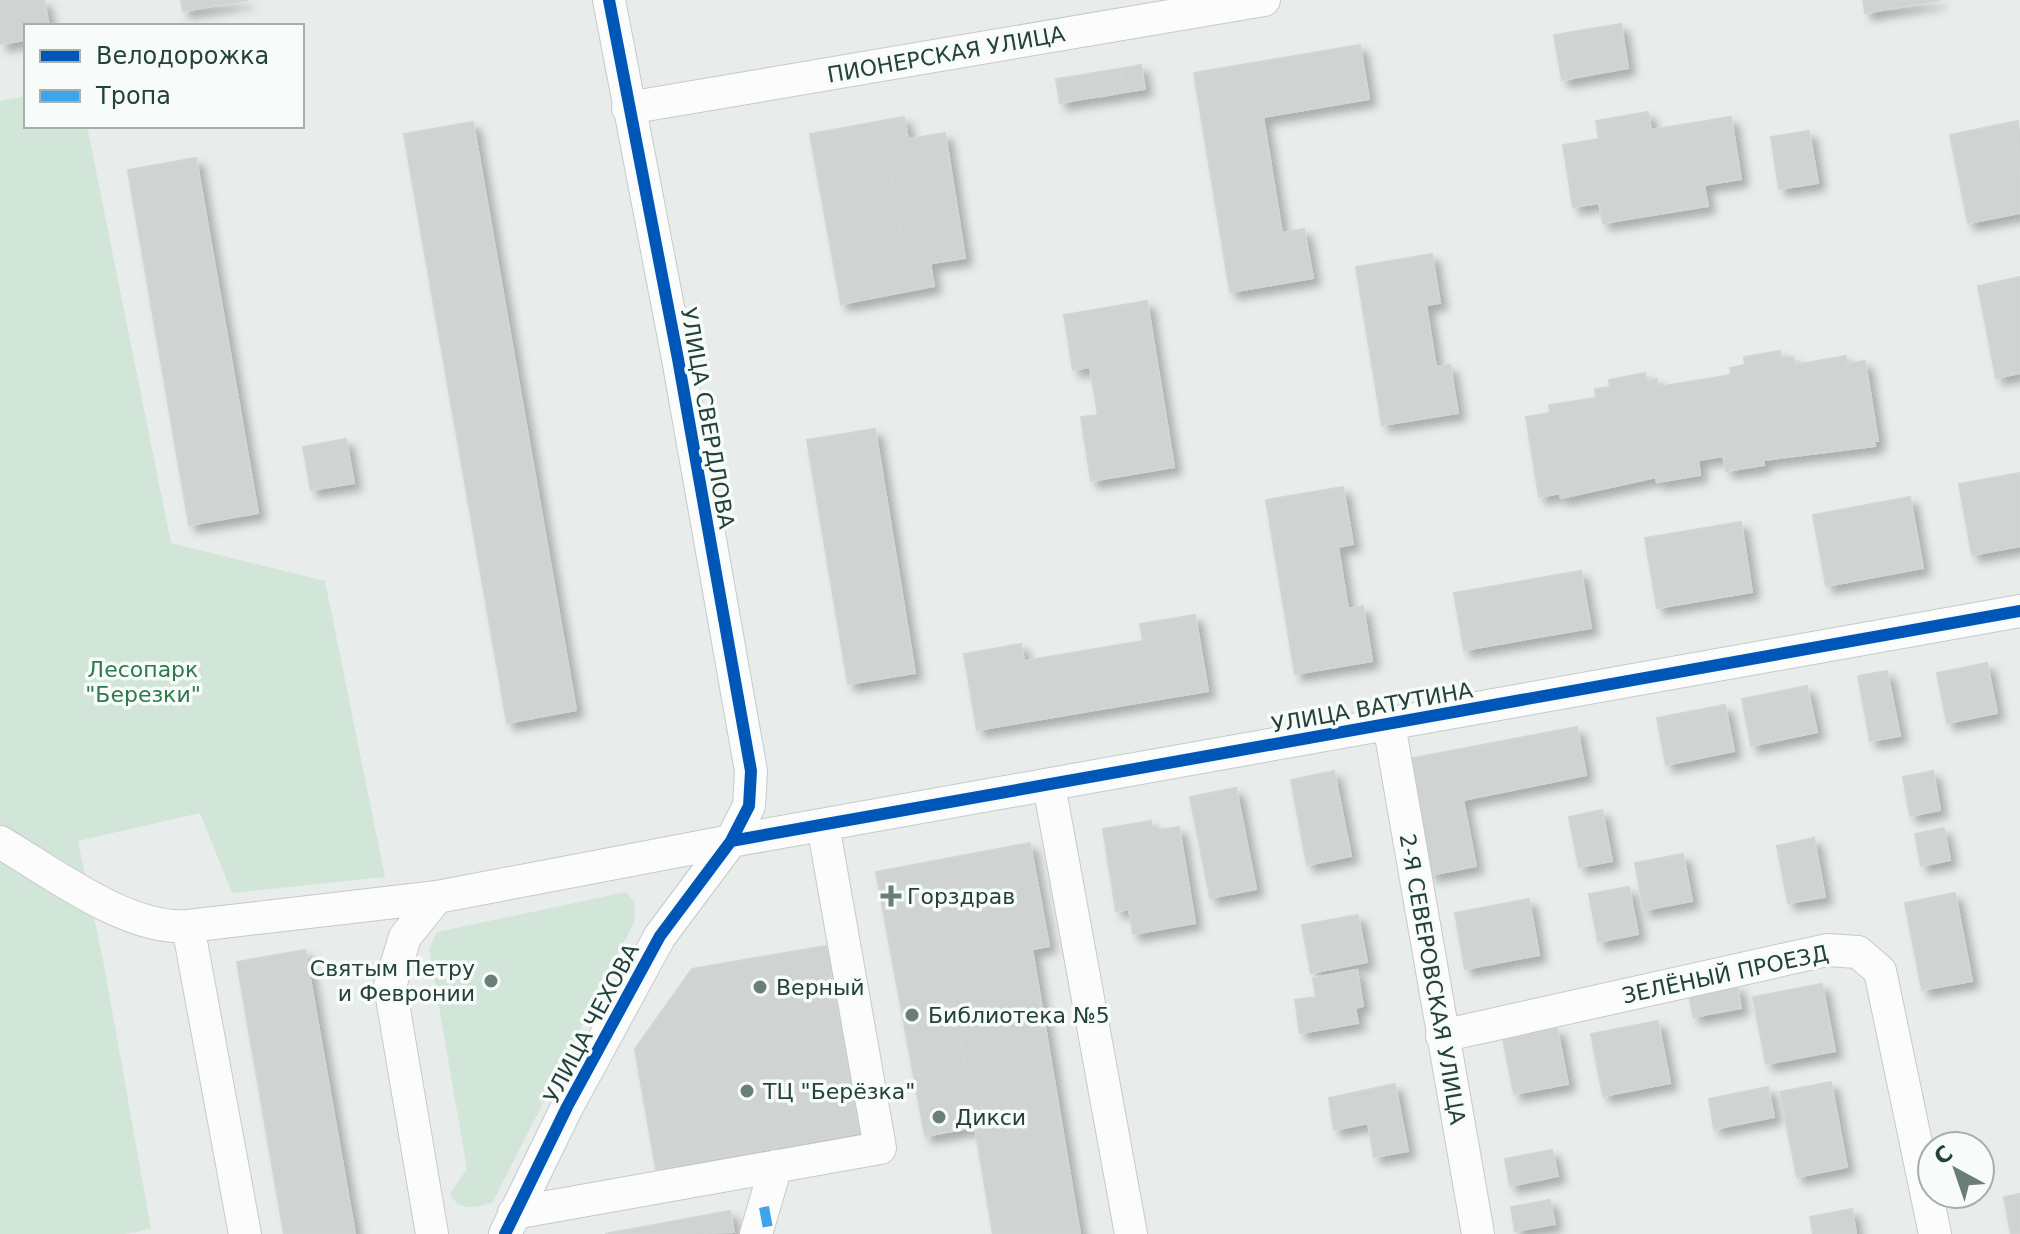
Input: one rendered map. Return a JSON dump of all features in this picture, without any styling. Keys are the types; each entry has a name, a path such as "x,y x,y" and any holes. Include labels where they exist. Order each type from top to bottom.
{"street":[{"name":"УЛИЦА СВЕРДЛОВА","path":"609,0 678,359 751,771 749,806 731,841"},
{"name":"ПИОНЕРСКАЯ УЛИЦА","path":"628,108 1264,0"},
{"name":"УЛИЦА ВАТУТИНА","path":"0,842 116,910 160,924 188,926 437,897 731,841 2020,611"},
{"name":"2-Я СЕВЕРОВСКАЯ УЛИЦА","path":"1389,724 1478,1234"},
{"path":"1049,785 1131,1234"},
{"path":"509,1223 776,1166 880,1148 823,825"},
{"name":"УЛИЦА ЧЕХОВА","path":"509,1223 660,936 731,841"},
{"path":"432,1234 390,986 405,937 437,897"},
{"path":"188,926 245,1234"},
{"name":"ЗЕЛЁНЫЙ ПРОЕЗД","path":"1442,1036 1827,950 1858,952 1880,971 1935,1234"},
{"path":"756,1234 776,1166"}],"green space":[{"name":"Лесопарк \"Березки\"","path":"24,96 24,128 87,128 171,543 325,581 385,877 232,893 200,813 78,841 104,965 151,1229 125,1234 0,1234 0,101"},
{"path":"626,892 634,901 635,921 493,1202 474,1207 462,1206 450,1193 467,1169 429,949 437,932"}],"building":[{"path":"0,0 44,0 49,24 24,24 24,40 0,44"},
{"path":"181,0 248,0 183,11"},
{"path":"1863,0 1941,0 1865,13"},
{"path":"1621,24 1628,68 1562,80 1554,35"},
{"path":"1360,45 1369,99 1263,117 1282,233 1304,229 1313,278 1230,292 1194,73"},
{"path":"1141,65 1145,89 1124,92 1120,69"},
{"path":"1120,69 1124,92 1103,96 1099,72"},
{"path":"1099,72 1103,96 1082,99 1077,76"},
{"path":"1077,76 1082,99 1060,103 1056,79"},
{"path":"1648,112 1651,130 1731,117 1741,179 1704,185 1708,206 1603,223 1599,203 1573,207 1563,145 1599,139 1596,121"},
{"path":"904,117 908,139 886,143 907,267 930,263 934,286 841,304 810,134"},
{"path":"2018,121 2020,213 1968,223 1950,135"},
{"path":"473,122 576,710 507,723 404,134"},
{"path":"1809,131 1818,183 1779,189 1771,137"},
{"path":"945,133 965,258 907,267 886,143"},
{"path":"196,158 258,513 189,525 128,170"},
{"path":"1432,254 1440,303 1426,305 1436,367 1450,365 1458,413 1382,425 1356,267"},
{"path":"2020,277 2020,373 1996,378 1978,286"},
{"path":"1147,301 1174,467 1091,481 1081,417 1098,415 1090,367 1073,370 1064,315"},
{"path":"1780,351 1781,359 1793,357 1795,365 1846,356 1847,364 1865,361 1878,441 1874,441 1875,446 1763,460 1764,465 1726,471 1723,456 1698,460 1700,475 1657,482 1656,477 1561,498 1560,493 1539,497 1526,417 1550,413 1549,405 1596,398 1595,389 1610,387 1609,380 1645,373 1646,381 1657,379 1658,387 1731,375 1730,368 1745,365 1744,357"},
{"path":"875,429 915,673 848,684 807,440"},
{"path":"346,439 354,483 311,490 303,447"},
{"path":"2020,473 2020,546 1972,555 1959,484"},
{"path":"1343,487 1353,544 1338,547 1348,609 1363,606 1372,661 1295,674 1266,500"},
{"path":"1910,497 1923,568 1826,586 1813,515"},
{"path":"1741,522 1752,592 1657,608 1645,538"},
{"path":"1581,571 1591,628 1464,650 1454,593"},
{"path":"1195,615 1208,691 977,730 964,654 1021,644 1024,661 1143,641 1140,624"},
{"path":"1987,663 1997,713 1947,723 1937,673"},
{"path":"1887,671 1900,736 1870,741 1858,676"},
{"path":"1807,686 1817,732 1751,746 1742,699"},
{"path":"1725,705 1734,751 1666,765 1657,718"},
{"path":"1577,727 1586,775 1463,800 1476,866 1430,875 1408,759"},
{"path":"1334,771 1351,856 1307,865 1291,780"},
{"path":"1933,771 1940,810 1910,816 1903,777"},
{"path":"1236,788 1256,889 1210,898 1190,797"},
{"path":"1602,810 1612,861 1579,867 1569,817"},
{"path":"1151,821 1152,831 1179,827 1195,923 1133,934 1129,909 1116,911 1103,829"},
{"path":"1944,828 1950,860 1921,866 1915,834"},
{"path":"1814,838 1825,897 1788,903 1777,846"},
{"path":"1030,843 1049,946 1032,949 1025,912 941,926 975,1127 925,1136 876,872"},
{"path":"1683,854 1692,901 1644,910 1635,863"},
{"path":"1629,887 1638,934 1598,942 1589,894"},
{"path":"1955,893 1972,981 1922,990 1905,903"},
{"path":"1529,899 1539,955 1465,969 1455,913"},
{"path":"1025,912 1080,1234 993,1234 941,926"},
{"path":"1358,915 1367,962 1311,973 1302,925"},
{"name":"ТЦ \"Берёзка\"","path":"826,946 859,1133 656,1169 635,1049 692,969"},
{"path":"305,950 355,1234 284,1234 237,962"},
{"path":"1357,970 1363,1006 1355,1008 1358,1023 1300,1033 1295,1000 1316,997 1313,978"},
{"path":"1822,984 1835,1051 1766,1064 1753,997"},
{"path":"1737,985 1741,1008 1693,1017 1689,994"},
{"path":"1658,1021 1670,1083 1603,1096 1591,1034"},
{"path":"1557,1028 1568,1084 1514,1094 1503,1039"},
{"path":"1831,1082 1847,1167 1797,1177 1780,1092"},
{"path":"1395,1084 1408,1151 1374,1157 1368,1123 1334,1130 1329,1098"},
{"path":"1768,1087 1774,1117 1714,1129 1709,1099"},
{"path":"1552,1150 1558,1176 1510,1186 1505,1159"},
{"path":"2020,1194 2020,1234 2011,1234 2004,1197"},
{"path":"1550,1200 1555,1224 1515,1231 1511,1207"},
{"path":"1852,1209 1856,1234 1813,1234 1810,1217"},
{"path":"730,1211 734,1232 605,1234"}],"marked path":[{"path":"764,1207 769,1234"}],"cycle path":[{"path":"505,1234 567,1107 660,936 731,841 749,806 751,771 678,359 609,0"},
{"path":"731,841 2020,611"}],"place":[{"name":"Горздрав","path":"891,896"},
{"name":"Святым Петру и Февронии","path":"491,981"},
{"name":"Верный","path":"760,987"},
{"name":"Библиотека №5","path":"912,1015"},
{"name":"ТЦ \"Берёзка\"","path":"747,1091"},
{"name":"Дикси","path":"939,1117"}]}
